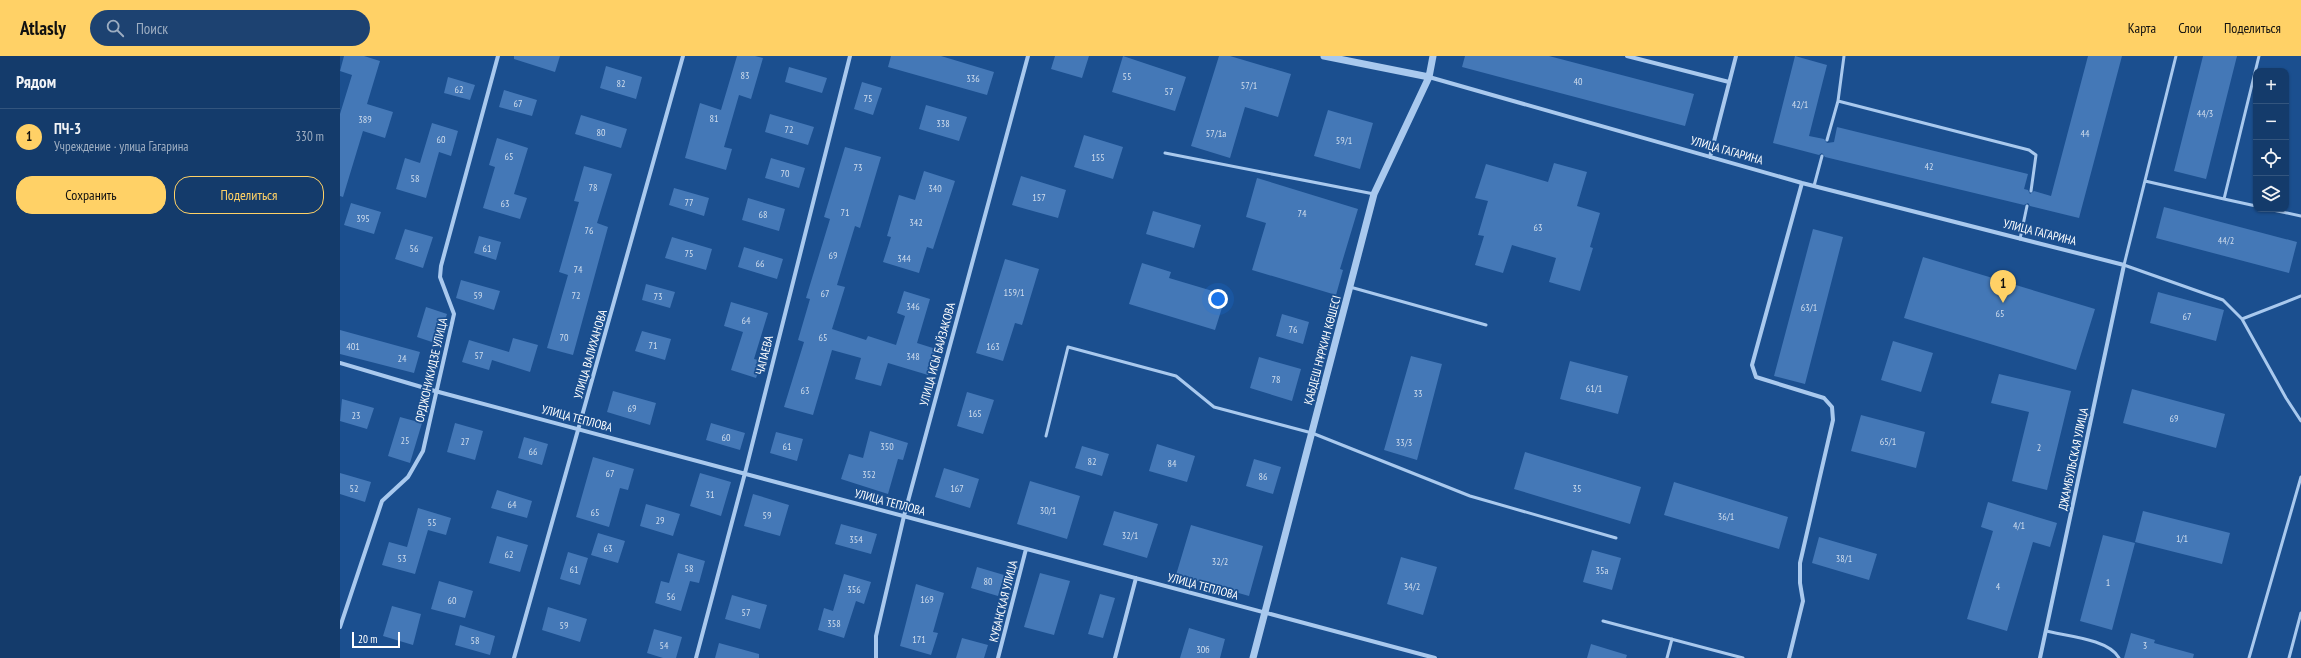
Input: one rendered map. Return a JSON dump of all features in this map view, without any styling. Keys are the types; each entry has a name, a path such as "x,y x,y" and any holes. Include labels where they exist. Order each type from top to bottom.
{"street":[{"name":"ОРДЖОНИКИДЗЕ УЛИЦА","path":"340,627 382,501 408,477 423,451 435,391 454,314 440,277 441,266 498,56"},
{"name":"УЛИЦА ВАЛИХАНОВА","path":"514,658 683,56"},
{"name":"ЧАПАЕВА","path":"696,658 745,473 850,56"},
{"name":"УЛИЦА ИСЫ БАЙЗАКОВА","path":"876,658 876,636 904,516 1028,56"},
{"name":"УЛИЦА ГАГАРИНА","path":"1324,56 1346,58 1429,77 1802,183 2124,265"},
{"name":"ҚАБДЕШ НҰРКИН КӨШЕСІ","path":"1253,658 1374,194 1429,77 1434,56"},
{"path":"1627,56 1729,82"},
{"path":"1710,157 1736,56"},
{"path":"1789,658 1803,602 1800,583 1800,563 1833,420 1832,407 1824,398 1756,377 1752,365 1802,183"},
{"name":"ДЖАМБУЛЬСКАЯ УЛИЦА","path":"2040,658 2124,265"},
{"name":"УЛИЦА ТЕПЛОВА","path":"340,363 435,391 579,430 745,473 1432,658"},
{"name":"КУБАНСКАЯ УЛИЦА","path":"998,658 1026,549"},
{"path":"1115,658 1136,578"}],"lane":[{"path":"1827,140 1838,101 1844,56"},
{"path":"2176,56 2124,265 2223,300 2242,319 2286,398 2301,421"},
{"path":"2224,199 2259,56"},
{"path":"1838,101 2029,150 2036,155 2031,191"},
{"path":"1165,153 1374,194"},
{"path":"1814,186 1822,156"},
{"path":"2145,181 2253,205"},
{"path":"2020,239 2027,206"},
{"path":"2282,212 2301,216"},
{"path":"1350,287 1486,325"},
{"path":"2242,319 2301,296"},
{"path":"1046,436 1068,347 1176,376 1214,407 1312,433 1470,496 1616,538"},
{"path":"2248,658 2301,477"},
{"path":"2289,658 2301,613"},
{"path":"1603,621 1743,658"},
{"path":"2046,631 2105,645 2115,651 2119,658"},
{"path":"1667,658 1672,639"}],"building":[{"path":"344,56 364,56 380,61 367,104 393,112 385,138 363,131 343,197 340,196 340,114 352,75 340,71"},
{"path":"514,56 560,56 555,72 514,59"},
{"path":"737,56 755,56 763,58 751,99 739,95 724,147 732,149 726,170 685,158 700,103 721,110"},
{"path":"891,56 941,56 994,72 987,95 888,67"},
{"path":"1055,56 1089,56 1082,78 1051,69"},
{"path":"1123,56 1186,77 1175,111 1112,92"},
{"path":"1219,56 1230,56 1291,74 1278,117 1245,107 1230,158 1191,146"},
{"path":"1465,56 1549,56 1694,94 1685,126 1462,67"},
{"path":"1795,56 1827,65 1809,136 1824,139 1827,143 1834,142 1837,127 2028,174 2024,189 2028,190 2030,194 2034,191 2051,196 2088,56 2122,56 2079,218 2030,206 2028,203 2024,205 1825,157 1822,153 1819,155 1773,143"},
{"path":"2203,56 2237,56 2206,179 2174,171"},
{"path":"606,66 642,77 636,99 600,88"},
{"path":"789,67 827,78 822,93 785,82"},
{"path":"448,77 475,85 470,100 444,93"},
{"path":"862,82 882,88 873,115 854,109"},
{"path":"504,90 537,100 532,116 499,107"},
{"path":"926,105 967,117 959,141 919,129"},
{"path":"1328,110 1373,123 1360,169 1314,156"},
{"path":"770,114 814,127 808,145 765,132"},
{"path":"581,115 627,129 621,148 575,134"},
{"path":"432,123 458,131 451,156 439,152 426,198 396,189 405,158 420,163"},
{"path":"1084,135 1123,147 1113,179 1074,167"},
{"path":"497,138 528,148 514,194 527,198 520,219 483,208 495,167 489,165"},
{"path":"845,147 881,157 860,228 855,226 837,285 845,287 832,329 866,340 868,336 896,345 905,316 897,313 904,291 930,299 917,343 936,349 928,375 888,363 881,386 855,379 861,358 832,350 813,415 784,407 804,342 798,340 810,299 806,298 830,219 824,217"},
{"path":"771,158 805,168 799,188 765,178"},
{"path":"1554,163 1587,172 1577,206 1600,213 1590,247 1593,248 1580,291 1549,282 1556,258 1512,245 1503,273 1475,265 1484,236 1478,235 1488,201 1475,198 1486,164 1548,182"},
{"path":"584,166 612,174 597,223 608,227 573,355 547,348 568,275 559,272 579,202 574,201"},
{"path":"924,171 955,181 933,249 927,247 919,273 883,262 891,237 887,236 899,195 915,200"},
{"path":"1021,176 1066,190 1058,218 1012,205"},
{"path":"1257,178 1358,209 1340,269 1343,270 1336,295 1252,270 1266,223 1246,217"},
{"path":"674,188 709,198 704,216 669,205"},
{"path":"748,198 785,209 779,231 742,220"},
{"path":"351,203 381,212 374,234 344,225"},
{"path":"2164,207 2297,242 2289,273 2156,238"},
{"path":"1153,211 1201,225 1194,248 1146,234"},
{"path":"405,229 433,237 423,268 395,259"},
{"path":"1813,229 1843,237 1805,384 1774,376"},
{"path":"479,236 501,242 496,260 474,253"},
{"path":"672,237 712,249 706,270 665,258"},
{"path":"744,247 783,259 777,279 738,267"},
{"path":"1923,257 2095,309 2076,370 1904,318"},
{"path":"1005,259 1039,269 1022,325 1015,323 1003,361 976,353"},
{"path":"1142,263 1171,272 1169,278 1226,295 1215,330 1129,304"},
{"path":"461,280 500,291 494,310 456,298"},
{"path":"646,284 675,292 670,308 642,300"},
{"path":"2158,292 2224,310 2216,341 2150,323"},
{"path":"731,302 768,313 754,359 762,361 756,378 731,370 743,332 724,326"},
{"path":"426,307 447,314 438,344 417,337"},
{"path":"1282,314 1309,322 1303,344 1276,336"},
{"path":"340,330 420,352 414,373 340,354"},
{"path":"642,331 671,339 665,360 635,351"},
{"path":"513,338 538,345 530,372 492,360 489,370 462,362 469,340 509,352"},
{"path":"1893,341 1933,353 1921,392 1881,380"},
{"path":"1411,356 1442,364 1417,460 1384,450"},
{"path":"1259,357 1301,369 1292,401 1250,388"},
{"path":"1570,361 1628,376 1618,414 1560,399"},
{"path":"1999,374 2071,391 2047,490 2012,481 2029,412 1991,403"},
{"path":"2132,389 2225,414 2216,448 2123,423"},
{"path":"613,391 656,403 650,425 607,412"},
{"path":"967,392 994,400 983,434 957,426"},
{"path":"342,399 374,408 367,429 340,421"},
{"path":"1861,415 1925,432 1916,468 1851,451"},
{"path":"400,417 422,423 410,463 388,456"},
{"path":"455,423 483,431 475,460 447,452"},
{"path":"711,423 745,433 740,450 706,440"},
{"path":"870,431 908,443 903,460 898,459 888,494 841,479 849,454 863,458"},
{"path":"776,432 803,439 797,461 770,453"},
{"path":"524,437 548,444 542,465 518,458"},
{"path":"1157,444 1195,456 1187,482 1149,471"},
{"path":"1082,446 1109,454 1102,476 1075,468"},
{"path":"1525,452 1641,487 1630,524 1514,489"},
{"path":"593,457 634,469 628,490 620,488 609,527 576,517"},
{"path":"1254,459 1281,467 1273,494 1246,486"},
{"path":"944,468 979,479 970,508 935,497"},
{"path":"340,473 371,482 365,502 340,494"},
{"path":"700,473 731,482 721,516 690,506"},
{"path":"1030,481 1080,496 1067,539 1017,524"},
{"path":"1674,482 1788,517 1779,549 1664,515"},
{"path":"497,490 532,501 527,518 491,508"},
{"path":"753,494 789,505 780,536 744,526"},
{"path":"1988,502 2057,523 2050,547 2033,542 2007,631 1967,619 1993,531 1981,527"},
{"path":"646,504 680,514 673,536 640,526"},
{"path":"418,508 451,518 446,535 428,530 415,574 382,565 389,542 407,547"},
{"path":"1114,511 1158,524 1147,558 1103,545"},
{"path":"2143,511 2230,533 2222,564 2135,542"},
{"path":"841,524 877,534 871,554 835,544"},
{"path":"1191,525 1263,546 1249,596 1176,575"},
{"path":"598,533 625,541 618,563 591,555"},
{"path":"2103,535 2135,543 2112,630 2080,621"},
{"path":"497,536 528,545 520,572 489,563"},
{"path":"1819,537 1877,554 1869,580 1812,563"},
{"path":"1592,550 1621,558 1612,590 1583,582"},
{"path":"568,552 588,558 580,585 560,579"},
{"path":"678,553 705,561 699,583 690,581 681,611 655,603 661,581 669,583"},
{"path":"1401,557 1437,567 1423,615 1387,604"},
{"path":"977,567 1004,575 998,596 971,588"},
{"path":"1040,573 1070,581 1054,635 1024,627"},
{"path":"844,574 871,582 864,604 856,601 844,638 818,630 824,608 833,611"},
{"path":"439,581 473,591 465,618 431,609"},
{"path":"916,584 944,593 933,632 938,633 931,655 900,646"},
{"path":"1100,594 1115,598 1103,638 1088,634"},
{"path":"732,595 767,605 760,629 725,619"},
{"path":"392,606 421,614 413,645 383,636"},
{"path":"548,607 587,619 580,642 542,630"},
{"path":"460,625 495,636 490,655 455,645"},
{"path":"1189,628 1225,639 1220,658 1180,658"},
{"path":"654,629 682,637 676,658 663,658 647,653"},
{"path":"2131,633 2155,640 2154,643 2194,654 2193,658 2124,658"},
{"path":"962,638 988,645 984,658 956,658"},
{"path":"719,643 759,654 759,658 715,658"},
{"path":"1591,644 1627,655 1626,658 1587,658"}],"place":[{"name":"ПЧ-3","path":"2003,303"}]}
